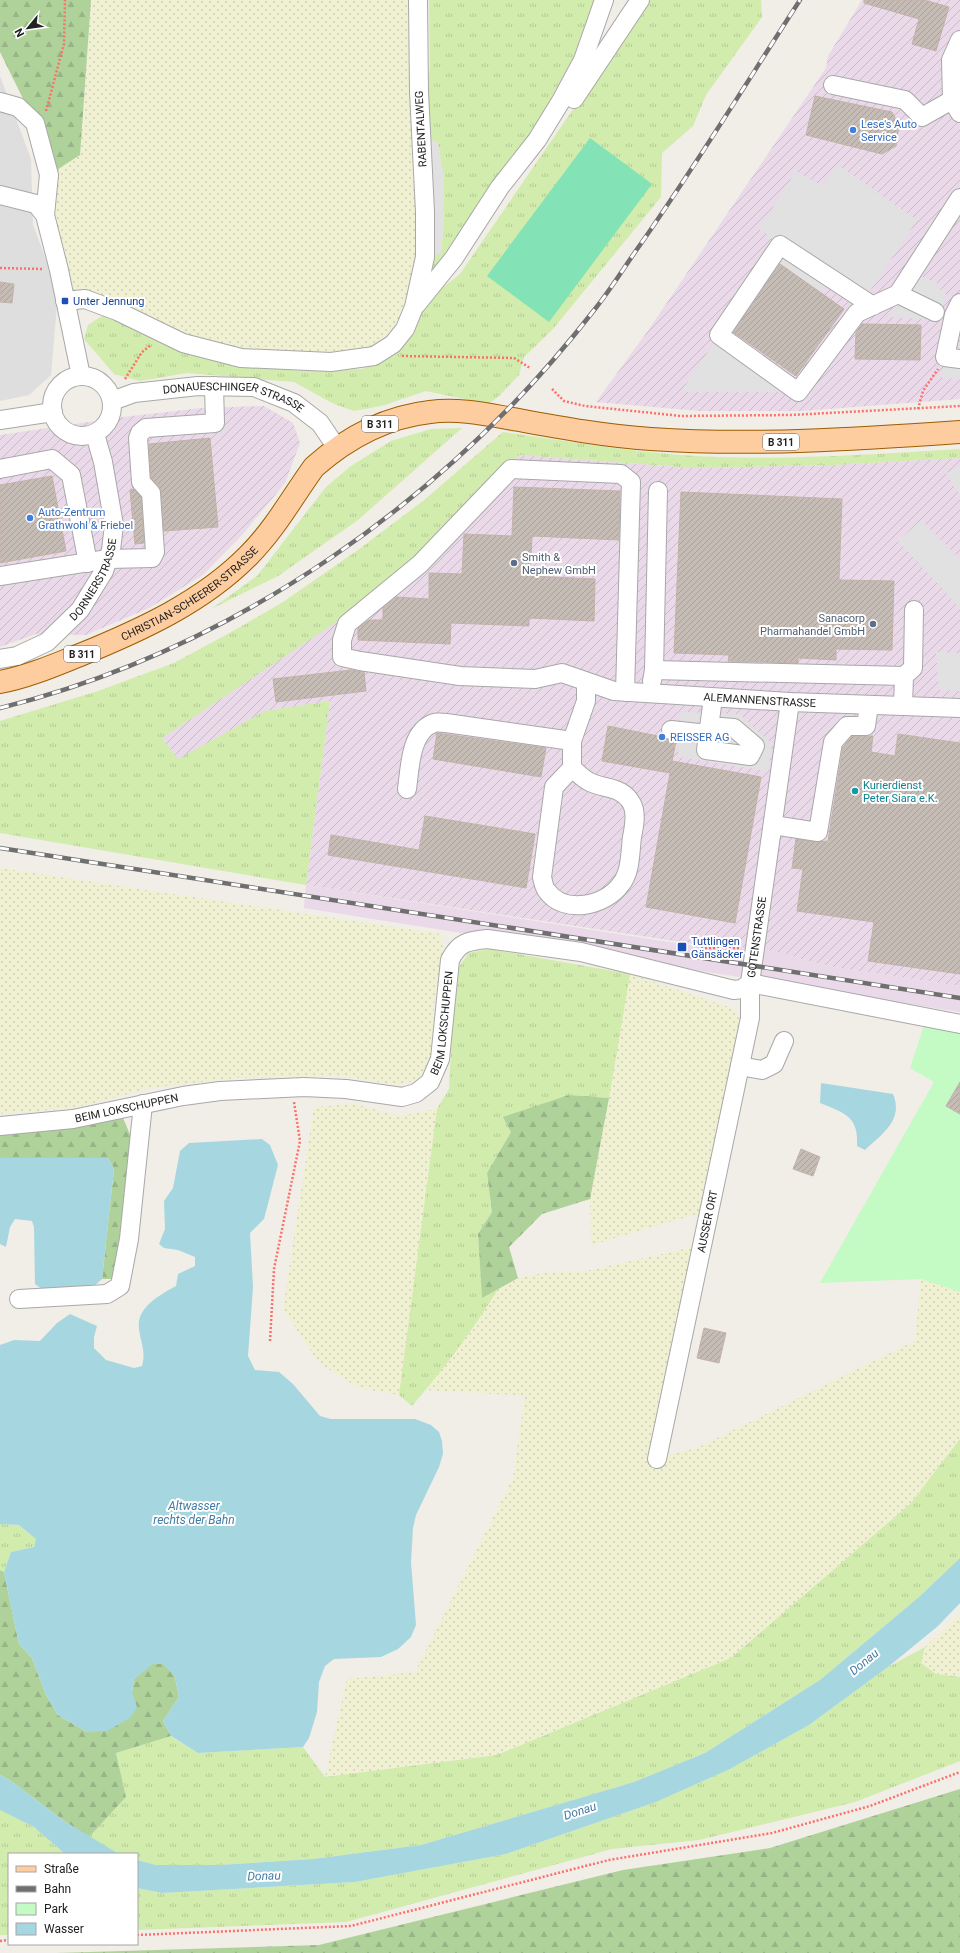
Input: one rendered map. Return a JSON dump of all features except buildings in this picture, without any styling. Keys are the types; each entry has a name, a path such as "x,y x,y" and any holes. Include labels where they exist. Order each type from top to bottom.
{"main road":[{"name":"B 311","path":"337,448 361,432 379,424 428,412 446,411 487,415 600,434 650,439 750,443 851,439 960,432"},
{"name":"CHRISTIAN-SCHEERER-STRASSE","path":"0,682 57,664 103,645 162,618 204,594 249,555 266,535 314,467 337,448"}],"street":[{"name":"RABENTALWEG","path":"414,308 425,257 425,212 419,92 418,0"},
{"path":"65,301 85,299 117,310 183,342 241,358 330,362 374,356 393,344 405,329 414,308 454,258 500,187 537,140 561,101 583,60 604,0"},
{"path":"516,167 532,158 640,0"},
{"path":"833,85 905,100 922,117 956,106 951,60 960,40"},
{"path":"0,102 18,108 35,124 49,175 45,215 59,270 81,376"},
{"path":"0,195 36,204 45,215"},
{"path":"873,306 780,245 719,334 798,392 857,313 873,306 898,294 960,198"},
{"path":"898,294 935,312"},
{"path":"952,358 954,315 960,303"},
{"path":"81,376 92,378 102,383 108,391 112,401 109,419 103,428 94,434 83,436 73,435 64,430 57,422 53,412 53,403 56,393 62,384 81,376"},
{"name":"DONAUESCHINGER STRASSE","path":"112,401 134,393 198,386 254,387 294,403 320,423 337,448"},
{"path":"0,576 108,559 152,558 156,552 151,493 141,482 138,438 140,433 146,428 215,423 214,386"},
{"path":"0,420 53,412"},
{"name":"DORNIERSTRASSE","path":"0,659 16,656 47,642 80,610 104,571 111,550 114,524 103,462 94,434"},
{"path":"0,469 52,459 71,475 88,563"},
{"name":"ALEMANNENSTRASSE","path":"625,692 631,482 622,474 511,469 420,564 347,624 342,640 342,657 360,662 460,676 535,679 562,673 614,691 625,692 790,702 960,708"},
{"path":"649,694 654,670 658,492"},
{"path":"654,670 904,676 913,668 914,610"},
{"path":"903,706 904,676"},
{"path":"572,768 588,782 614,788 624,794 633,805 635,820 627,874 621,885 612,893 600,900 585,905 570,906 556,900 546,891 542,877 554,787 572,768 572,741 586,701 586,682"},
{"path":"671,730 709,730 713,698"},
{"name":"GOTENSTRASSE","path":"790,702 750,983 960,1024"},
{"path":"773,825 818,832 833,742 847,726 866,726 869,705"},
{"path":"407,789 416,741 422,730 434,723 446,723 572,741"},
{"name":"BEIM LOKSCHUPPEN","path":"0,1126 73,1119 143,1104 220,1091 292,1088 346,1089 402,1097 416,1094 423,1090 430,1082 440,1059 446,982 450,960 455,950 463,943 472,940 487,939 581,952 734,990 742,989 750,983"},
{"name":"AUSSER ORT","path":"657,1459 750,1018 750,983"},
{"path":"740,1066 762,1070 774,1064 784,1041"},
{"path":"19,1299 107,1294 120,1286 129,1240 143,1104"}],"path":[{"path":"35,124 45,118 64,44 65,0"},
{"path":"0,268 59,270"},
{"path":"112,401 142,352 166,334"},
{"path":"374,356 514,358 530,368"},
{"path":"918,409 924,391 952,358"},
{"path":"552,388 564,401 585,406 681,416 791,415 960,406"},
{"path":"701,948 741,948"},
{"path":"270,1341 274,1269 300,1141 292,1088"},
{"path":"138,1935 351,1926 609,1860 772,1833 870,1806 960,1772"}],"shaded area":[{"path":"862,0 960,0 960,399 802,411 699,411 596,402 647,332 826,68 828,56"},
{"path":"0,76 31,159 33,225 58,292 51,375 29,395 0,401"},
{"path":"421,136 438,142 444,176 444,220 441,254 425,257"},
{"path":"837,164 917,220 870,291 858,296 831,278 821,293 777,262 780,245 759,229 796,171 822,186"},
{"path":"921,276 937,283 936,288 946,292 940,320 888,317"},
{"path":"719,335 787,392 681,392"},
{"path":"945,357 960,359 960,379 941,378"},
{"path":"264,406 293,423 300,443 285,483 242,535 203,575 149,608 86,635 36,634 0,647 0,435 123,417 202,408"},
{"path":"519,455 694,468 832,465 960,458 960,986 832,967 756,947 701,948 701,945 306,885 330,701 265,711 178,760 162,738 308,640 470,506"},
{"path":"960,467 960,496 946,473"},
{"path":"921,520 960,559 960,608 898,541"},
{"path":"936,652 960,653 960,691 939,690"},
{"path":"680,712 739,714 772,744 768,771 678,757"},
{"path":"306,885 695,946 701,945 701,948 756,947 832,967 960,986 960,1012 304,908"}],"green space":[{"path":"0,0 91,0 80,155 49,175 35,123 0,52"},
{"path":"91,0 418,0 425,212 414,307 374,356 241,358 65,301 49,175 80,155"},
{"path":"429,0 595,0 576,53 532,133 425,290 427,257 441,253 444,220 444,176 425,137 425,93 430,69"},
{"path":"648,0 761,0 762,17 706,95 693,126 662,153 661,197 553,329 524,357 519,375 499,396 488,404 426,391 381,406 354,411 332,403 294,382 187,373 140,381 114,374 84,339 88,325 102,316 234,363 300,371 362,369 394,356 404,345 421,314 437,292 460,274"},
{"path":"590,138 652,184 549,322 487,276"},
{"path":"462,428 358,520 278,576 211,609 257,576 326,487 351,466 391,441 431,429"},
{"path":"503,432 623,449 696,456 762,458 861,455 960,449 960,458 832,465 694,468 519,455 409,566 341,619 162,738 178,759 265,711 330,701 306,885 0,833 0,721 98,691 174,663 235,630 283,602 358,550 423,501"},
{"path":"0,868 440,934 444,952 434,1003 432,1062 417,1080 398,1085 341,1076 236,1078 151,1088 74,1108 0,1114"},
{"path":"489,949 630,974 609,1098 569,1095 511,1132 487,1173 492,1212 478,1234 482,1297 498,1289 457,1349 412,1406 399,1395 437,1109 449,1089 455,972 469,953"},
{"path":"630,974 732,1008 741,1018 700,1213 591,1245 590,1199"},
{"path":"925,1022 960,1030 960,1292 921,1279 820,1283 934,1082 910,1068"},
{"path":"569,1095 609,1098 590,1199 542,1214 509,1247 518,1278 482,1298 478,1234 492,1212 487,1173 511,1132 503,1117"},
{"path":"355,1104 399,1116 437,1109 399,1395 359,1388 319,1363 283,1309 314,1107"},
{"path":"121,1113 134,1144 116,1279 102,1279 114,1169 108,1158 0,1158 0,1132"},
{"path":"698,1246 652,1459 697,1448 915,1341 921,1279 960,1292 960,1439 911,1503 731,1658 497,1755 325,1777 347,1679 415,1672 513,1478 525,1396 426,1390 498,1289 519,1278 542,1273 586,1271"},
{"path":"960,1439 960,1558 919,1597 820,1680 705,1753 634,1782 421,1845 313,1859 219,1865 156,1865 138,1860 138,1853 117,1853 89,1837 126,1797 116,1753 170,1736 198,1753 303,1747 325,1777 497,1755 731,1658 911,1503"},
{"path":"0,1524 19,1525 36,1539 34,1547 11,1552 4,1572 0,1570"},
{"path":"0,1570 4,1572 19,1644 32,1658 46,1695 58,1715 87,1732 132,1692 134,1679 153,1663 164,1664 175,1677 179,1697 163,1721 171,1736 116,1753 126,1797 89,1837 64,1821 11,1781 0,1775"},
{"path":"960,1615 960,1677 936,1674 921,1663 925,1647"},
{"path":"925,1647 921,1663 936,1674 960,1677 960,1761 855,1802 699,1840 612,1849 346,1922 138,1930 138,1888 162,1893 355,1882 506,1854 656,1802 730,1769 809,1725 888,1667"},
{"path":"960,1789 960,1953 56,1953 319,1945 623,1870 770,1848"},
{"path":"0,1810 34,1827 64,1853 8,1853 8,1935 0,1935"}],"water":[{"path":"821,1083 893,1094 896,1103 896,1111 890,1126 865,1150 857,1146 855,1128 848,1117 843,1113 820,1103"},
{"name":"Altwasser rechts der Bahn","path":"262,1139 270,1145 278,1165 264,1219 250,1233 253,1287 248,1356 255,1370 279,1372 293,1384 320,1416 331,1419 415,1419 431,1425 439,1432 442,1441 443,1454 439,1467 416,1515 413,1528 411,1562 416,1625 411,1637 398,1649 381,1657 334,1659 325,1666 319,1682 317,1712 309,1738 303,1747 198,1753 171,1736 163,1721 179,1697 175,1677 163,1664 153,1664 134,1679 132,1692 137,1707 130,1718 107,1731 87,1732 58,1715 46,1695 32,1658 19,1644 4,1572 11,1552 34,1547 36,1539 19,1525 0,1524 0,1345 14,1340 40,1341 57,1323 70,1314 97,1326 94,1337 94,1348 106,1360 134,1368 142,1366 143,1352 139,1329 141,1314 156,1298 176,1286 178,1274 195,1266 195,1257 178,1250 164,1248 159,1244 165,1229 164,1201 173,1188 180,1151 189,1143"},
{"path":"0,1158 108,1158 114,1169 102,1279 93,1287 43,1290 35,1284 34,1227 32,1221 15,1219 10,1227 6,1247 0,1244"},
{"name":"Donau","path":"960,1558 960,1603 938,1626 888,1667 809,1725 730,1769 656,1802 506,1854 355,1882 162,1893 138,1888 138,1860 156,1865 219,1865 313,1859 421,1845 634,1782 705,1753 820,1680 919,1597"},
{"path":"0,1775 11,1781 64,1821 117,1853 64,1853 34,1827 0,1810"}],"railway":[{"path":"0,708 87,682 172,648 253,606 330,558 404,504 473,444 537,379 601,301 681,184 800,0"},
{"path":"0,848 960,998"}],"place":[{"name":"Lese's Auto Service","path":"853,130"},
{"name":"Unter Jennung","path":"65,301"},
{"name":"Auto-Zentrum Grathwohl & Friebel","path":"30,518"},
{"name":"Smith & Nephew GmbH","path":"514,563"},
{"name":"Sanacorp Pharmahandel GmbH","path":"873,624"},
{"name":"REISSER AG","path":"662,737"},
{"name":"Kurierdienst Peter Siara e.K.","path":"855,791"},
{"name":"Tuttlingen Gänsäcker","path":"682,947"}]}
